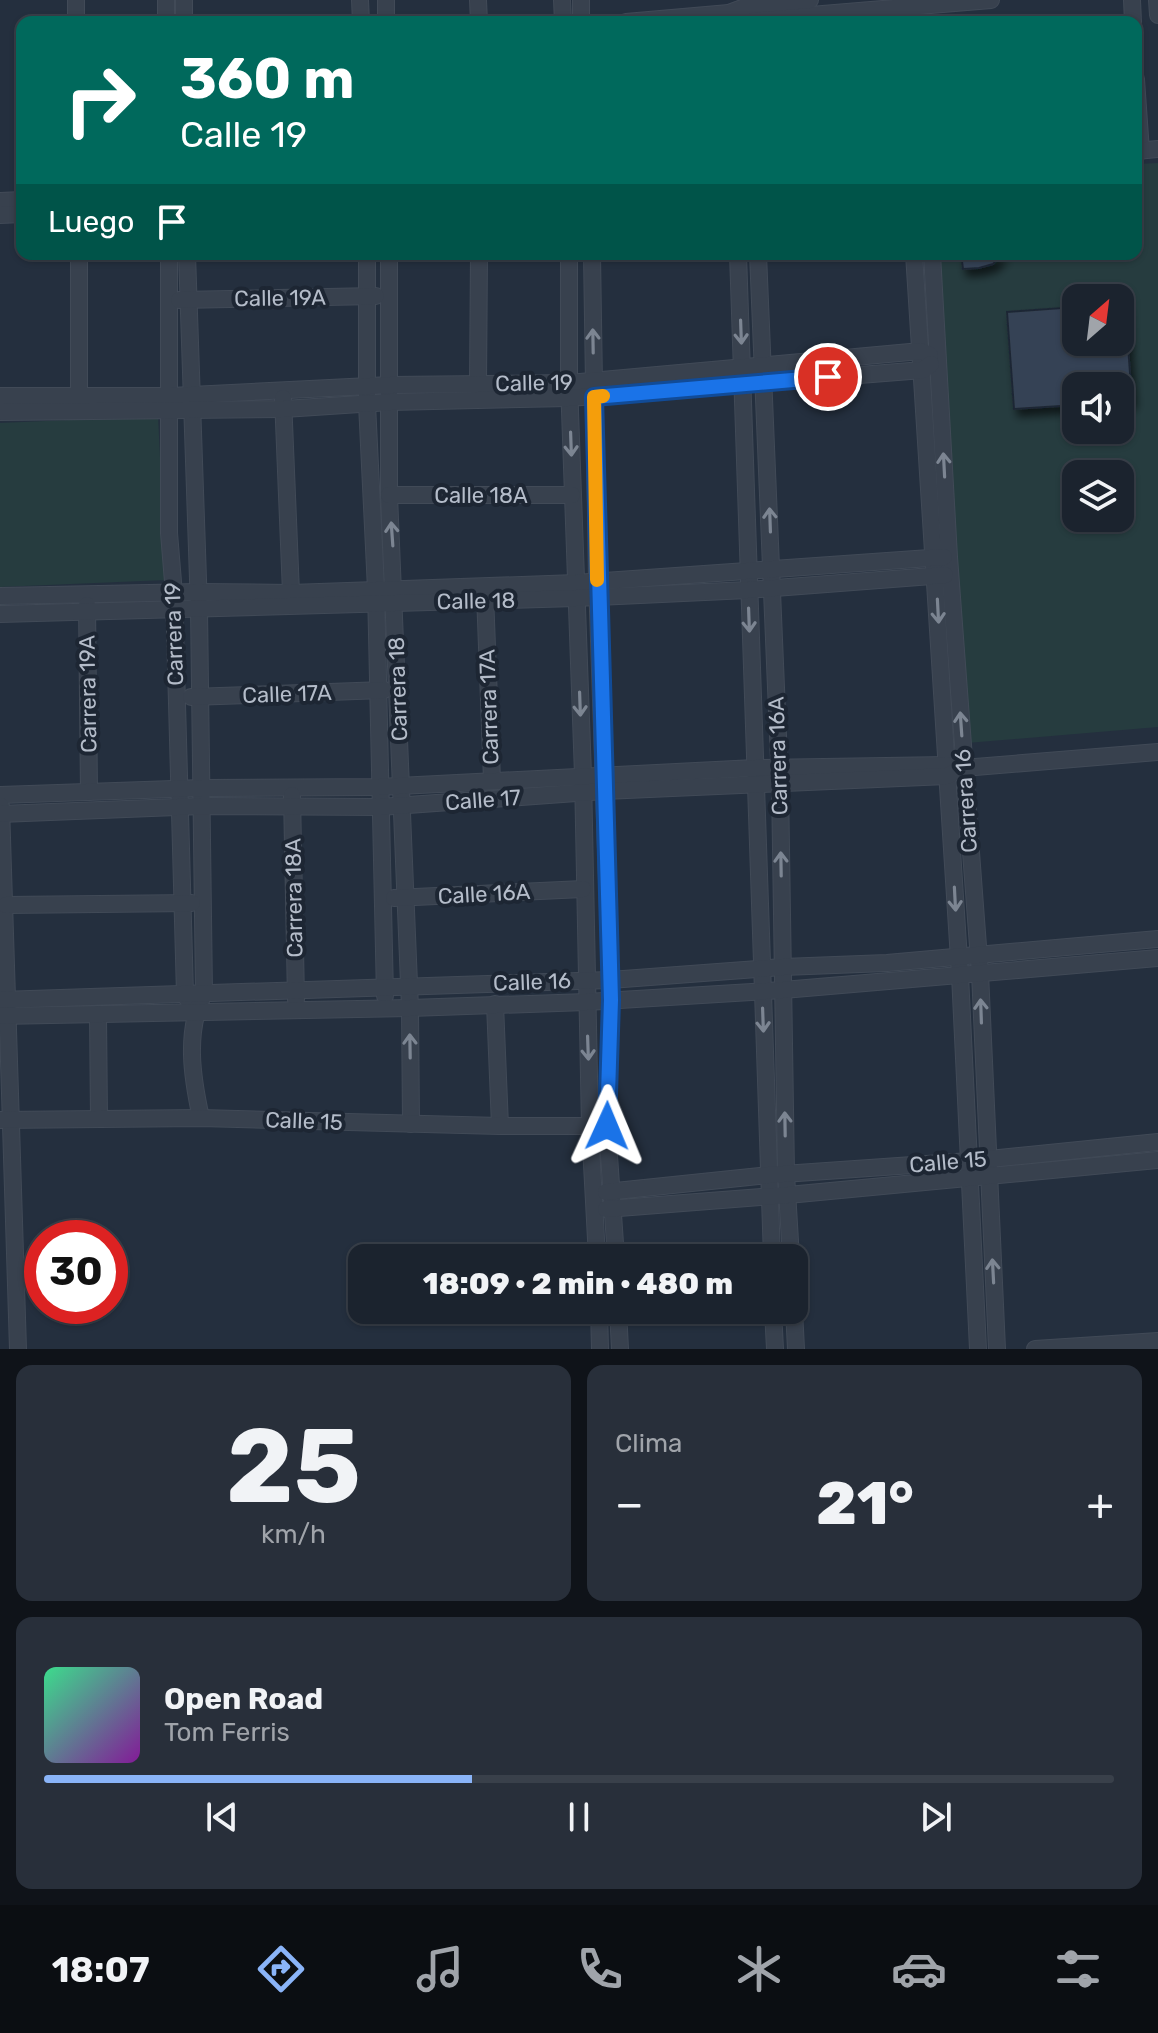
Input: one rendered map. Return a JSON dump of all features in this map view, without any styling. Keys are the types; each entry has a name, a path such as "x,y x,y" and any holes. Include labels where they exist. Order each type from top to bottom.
{"street":[{"path":"750,12 810,0"},
{"path":"688,16 729,12 917,9 991,0"},
{"path":"1157,0 1158,15"},
{"path":"79,260 79,396"},
{"name":"Carrera 19","path":"169,260 169,533 174,594 185,994 195,1012"},
{"name":"Carrera 19","path":"187,260 199,609 204,993 195,1012 192,1073 201,1118"},
{"name":"Carrera 18","path":"367,260 367,396 376,597 385,1008"},
{"name":"Carrera 18","path":"389,260 389,495 410,1008 411,1124"},
{"path":"478,384 479,260"},
{"path":"569,260 569,391 583,775 590,1127 596,1244"},
{"path":"592,260 597,589 611,1000 607,1126 615,1244"},
{"name":"Carrera 16A","path":"738,260 762,991 778,1175 788,1195 790,1244"},
{"name":"Carrera 16A","path":"758,260 780,784 783,967 778,1175 770,1195 772,1244"},
{"name":"Carrera 16","path":"914,260 942,557"},
{"name":"Carrera 16","path":"932,260 958,958 978,1349"},
{"name":"Calle 19A","path":"169,300 390,295"},
{"path":"921,351 938,360"},
{"name":"Calle 19","path":"390,393 569,391 764,374 921,351"},
{"name":"Calle 19","path":"764,374 923,370 938,360"},
{"name":"Calle 19","path":"0,412 367,396 478,384 569,391"},
{"name":"Calle 19","path":"0,396 79,396 170,403"},
{"path":"284,400 291,593"},
{"name":"Calle 18A","path":"389,495 572,495"},
{"name":"Calle 18","path":"0,596 174,611 395,596 576,591 747,572 942,557"},
{"name":"Calle 18","path":"597,589 748,590 943,575"},
{"name":"Calle 18","path":"0,614 198,592 376,597"},
{"name":"Carrera 17A","path":"485,594 492,780"},
{"name":"Carrera 19A","path":"87,604 89,792"},
{"name":"Calle 17A","path":"176,698 398,689"},
{"name":"Calle 17","path":"0,795 292,786 379,787 583,775 604,783 756,786 1158,752"},
{"name":"Calle 17","path":"1,814 202,806 380,807 582,794 604,783 755,768 952,770"},
{"name":"Carrera 16","path":"952,770 980,973 997,1349"},
{"path":"0,784 6,905 6,1120 18,1349"},
{"name":"Carrera 18A","path":"292,786 297,1009"},
{"name":"Calle 16A","path":"384,898 583,889"},
{"path":"6,905 203,903"},
{"name":"Calle 16","path":"4,1007 204,993 610,980 958,958 1158,939"},
{"name":"Calle 16","path":"4,1007 98,1014 587,1002 783,990 1158,958"},
{"path":"495,1004 500,1126"},
{"path":"98,1014 99,1119"},
{"name":"Calle 15","path":"6,1120 201,1118 607,1126"},
{"name":"Calle 15","path":"595,1211 788,1195 970,1170 987,1158 1158,1142"},
{"name":"Calle 15","path":"594,1192 778,1175 970,1170 988,1176 1158,1160"},
{"path":"599,1324 600,1349"},
{"path":"619,1324 620,1349"},
{"path":"774,1324 775,1349"},
{"path":"795,1324 796,1349"},
{"path":"1035,1349 1158,1341"}],"green space":[{"path":"1158,163 1158,727 967,743 936,260 1142,260 1142,164"},
{"path":"158,416 166,580 0,587 0,423"}],"building":[{"path":"962,260 997,260 979,268 963,269"},
{"path":"1062,308 1062,356 1129,356 1130,372 1062,372 1062,406 1014,409 1007,312"}],"slow traffic":[{"path":"597,580 594,397 603,396"}],"route":[{"path":"607,1126 611,1000 594,397 828,377"}]}
